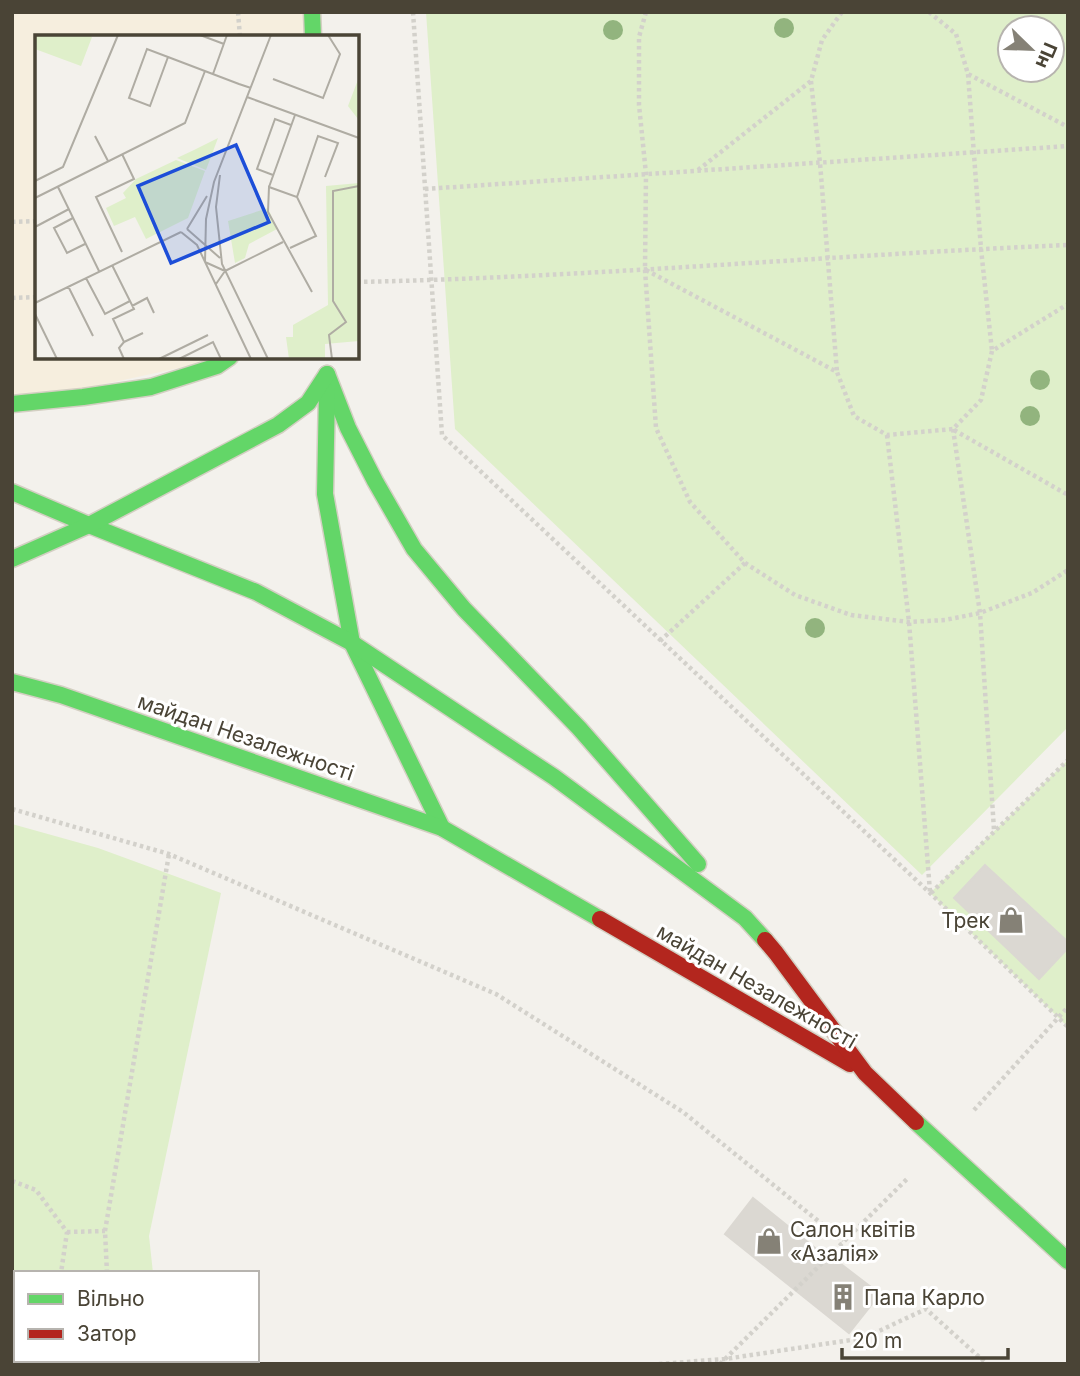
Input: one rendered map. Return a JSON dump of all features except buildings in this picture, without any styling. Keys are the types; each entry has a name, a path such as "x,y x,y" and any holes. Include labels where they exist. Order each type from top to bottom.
{"main road":[{"path":"313,12 313,35"},
{"path":"12,404 152,387 217,366 227,359"},
{"path":"12,559 89,525 278,425 308,402 327,365"},
{"path":"327,365 325,494 352,643 442,828"},
{"path":"327,365 353,439 374,481 415,549 464,609 579,728 745,918"},
{"name":"майдан Незалежності","path":"12,492 256,592 352,643 554,778 745,918 776,953 865,1073"},
{"name":"майдан Незалежності","path":"12,682 61,695 442,828 865,1073"},
{"path":"865,1073 1068,1261"}],"path":[{"path":"238,12 240,35"},
{"path":"413,12 442,435 930,893 1068,1027"},
{"path":"646,12 639,37 639,105 646,174 645,270 656,428 690,502 745,563 795,595 851,615 909,622 945,620 980,613 1032,593 1068,570"},
{"path":"842,12 822,40 811,82 837,372 854,416 887,435 953,429 1068,495"},
{"path":"929,12 956,34 968,74 981,249 992,351 981,400 953,429"},
{"path":"968,74 1068,127"},
{"path":"697,171 811,82"},
{"path":"425,189 1068,146"},
{"path":"12,222 35,221"},
{"path":"359,282 645,270 1068,245"},
{"path":"645,270 837,372"},
{"path":"12,298 35,297"},
{"path":"992,351 1068,304"},
{"path":"953,429 980,613 994,830"},
{"path":"887,435 909,622 930,893"},
{"path":"660,641 745,563"},
{"path":"930,893 1068,760"},
{"path":"12,809 169,854 496,995 683,1112 843,1241 720,1364"},
{"path":"107,1271 104,1231 169,854"},
{"path":"12,1181 36,1190 67,1232 61,1271"},
{"path":"67,1232 104,1231"},
{"path":"659,1364 725,1359 864,1338 926,1309 987,1364"}],"shaded area":[{"path":"12,12 312,12 313,35 35,35 35,359 221,359 12,404"}],"green space":[{"path":"426,12 1068,12 1068,727 922,875 455,429"},
{"path":"1068,760 1068,1027 930,893"},
{"path":"12,824 98,848 221,893 149,1236 153,1271 14,1271 14,1362 161,1364 12,1364"}],"traffic: fast":[{"path":"312,12 313,35"},
{"path":"12,404 151,387 217,366 227,359"},
{"path":"327,374 348,428 414,549 464,609 579,728 698,864"},
{"path":"12,559 89,525 278,425 308,403 327,374"},
{"path":"327,391 325,494 352,643 442,828"},
{"path":"12,492 256,592 352,643 554,777 745,918 765,940"},
{"path":"12,682 61,695 442,828 600,919"},
{"path":"916,1122 1068,1261"}],"traffic: jam":[{"path":"600,919 850,1064"},
{"path":"765,940 865,1073 916,1122"}],"place":[{"name":"Трек","path":"1011,920"},
{"name":"Салон квітів «Азалія»","path":"769,1241"},
{"name":"Папа Карло","path":"843,1297"}]}
